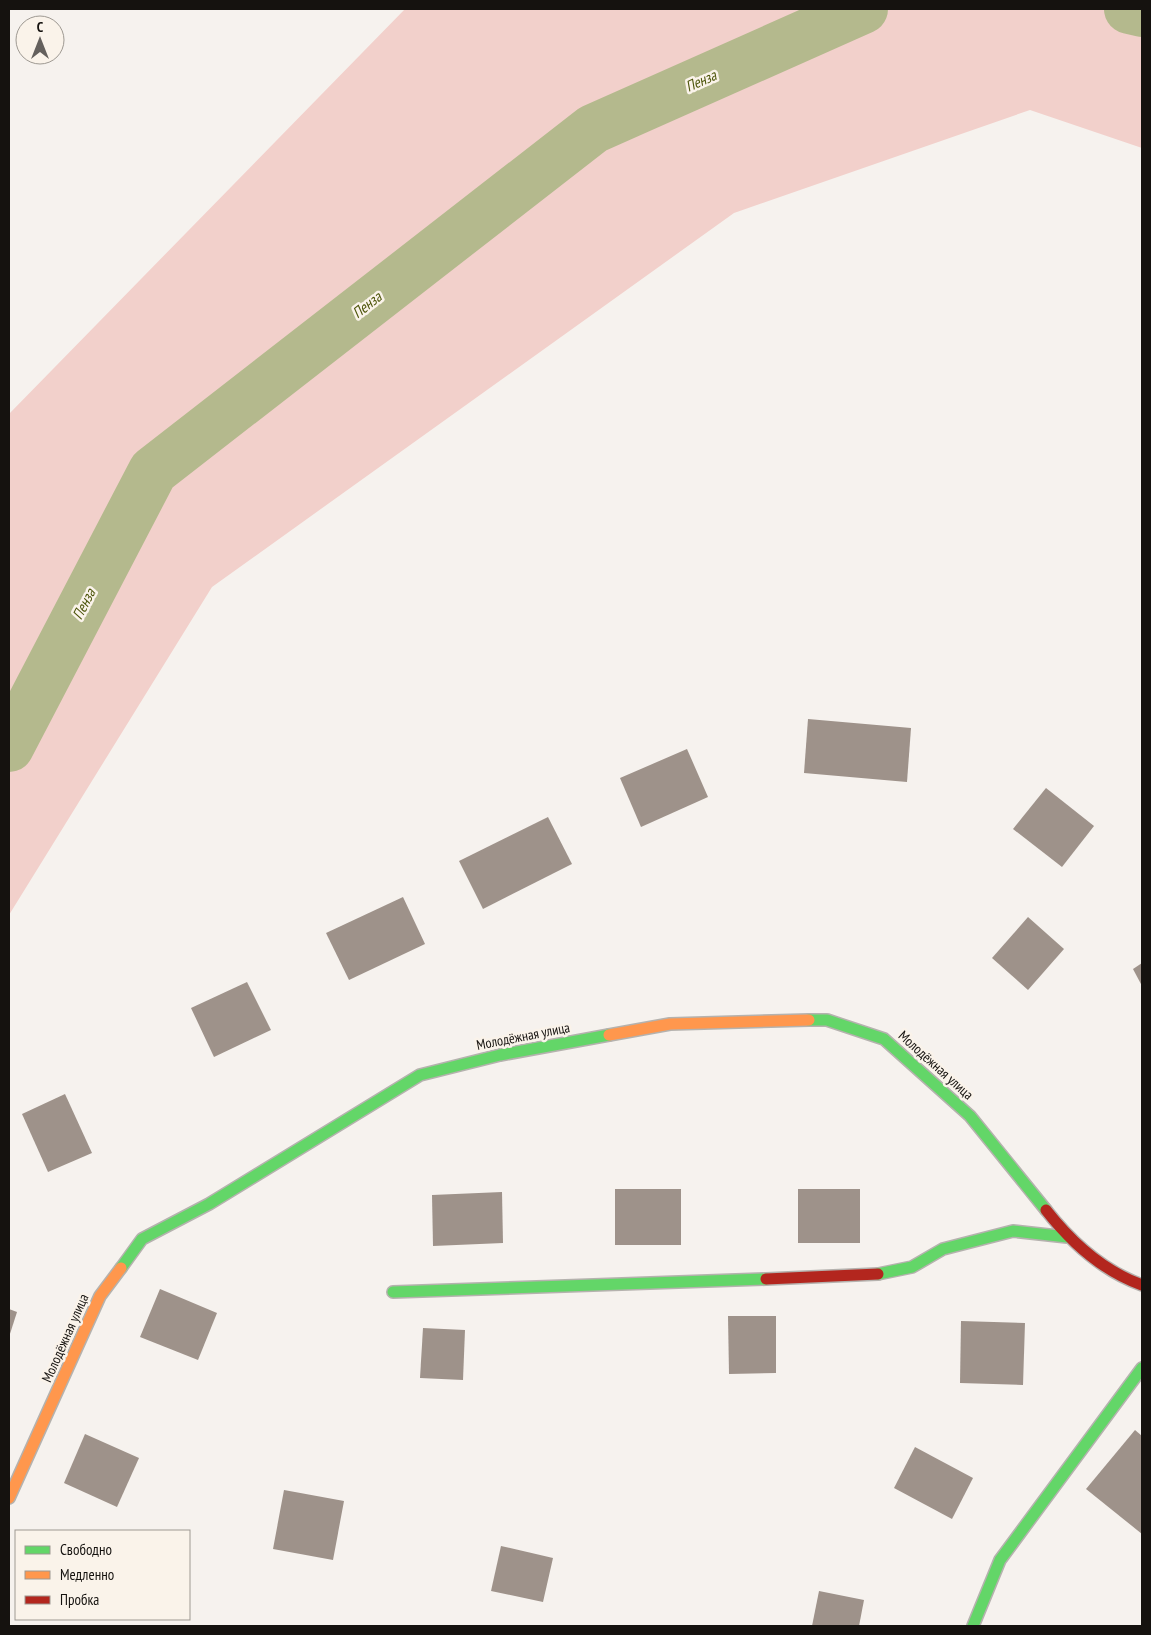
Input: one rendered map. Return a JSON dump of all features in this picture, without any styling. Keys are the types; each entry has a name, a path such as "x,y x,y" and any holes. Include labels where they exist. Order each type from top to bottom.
{"street":[{"name":"Молодёжная улица","path":"9,1498 100,1296 142,1239 209,1204 420,1076 500,1054 670,1024 827,1020 884,1039 970,1116 1068,1237 1118,1277 1142,1285"},
{"path":"393,1292 872,1275 912,1267 943,1249 1013,1231 1068,1237"},
{"path":"973,1626 1000,1560 1142,1368"}],"shaded area":[{"path":"405,9 1142,9 1142,148 1030,110 734,213 212,587 9,915 9,414"}],"building":[{"path":"808,719 911,728 907,782 804,773"},
{"path":"687,749 708,797 641,827 620,778"},
{"path":"1046,788 1094,826 1062,867 1013,829"},
{"path":"548,817 572,864 483,909 459,861"},
{"path":"403,897 425,944 349,980 326,933"},
{"path":"1028,917 1064,949 1028,990 992,958"},
{"path":"1142,963 1142,986 1133,969"},
{"path":"247,982 271,1030 214,1057 191,1008"},
{"path":"65,1094 92,1153 48,1172 22,1114"},
{"path":"615,1189 681,1189 681,1245 615,1245"},
{"path":"798,1189 860,1189 860,1243 798,1243"},
{"path":"502,1192 503,1243 433,1246 432,1195"},
{"path":"160,1289 217,1313 198,1360 140,1337"},
{"path":"9,1309 17,1312 9,1337"},
{"path":"728,1316 776,1316 776,1373 729,1374"},
{"path":"961,1321 1025,1323 1023,1385 960,1383"},
{"path":"423,1328 465,1330 463,1380 420,1378"},
{"path":"1135,1430 1142,1436 1142,1534 1086,1489"},
{"path":"85,1434 139,1458 117,1507 64,1483"},
{"path":"915,1447 973,1478 952,1519 894,1488"},
{"path":"284,1490 344,1501 333,1560 273,1549"},
{"path":"501,1546 553,1558 543,1602 491,1591"},
{"path":"819,1591 864,1600 859,1626 812,1626"}],"waterway":[{"name":"Пенза","path":"9,747 153,471 593,129 863,9"},
{"name":"Пенза","path":"1129,9 1142,12"}],"traffic: fast":[{"path":"809,1020 827,1020 884,1039 970,1116 1046,1210"},
{"path":"121,1268 142,1239 209,1204 420,1075 500,1055 609,1035"},
{"path":"878,1274 912,1267 943,1249 1013,1231 1067,1237"},
{"path":"393,1292 766,1279"},
{"path":"973,1626 1000,1560 1142,1368"}],"traffic: slow":[{"path":"609,1035 670,1024 809,1020"},
{"path":"9,1498 100,1296 121,1268"}],"traffic: jam":[{"path":"1046,1210 1077,1244 1101,1264 1142,1285"},
{"path":"766,1279 878,1274"}]}
